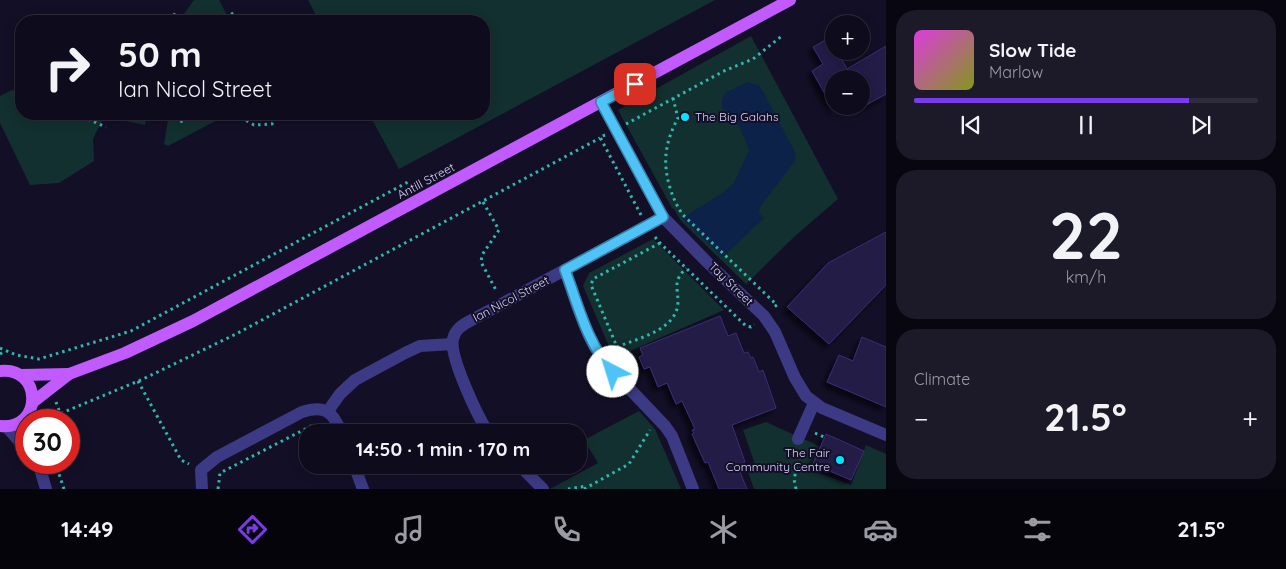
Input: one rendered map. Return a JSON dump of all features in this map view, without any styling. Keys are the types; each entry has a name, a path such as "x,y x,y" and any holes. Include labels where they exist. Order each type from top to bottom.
{"main road":[{"name":"Antill Street","path":"0,370 15,372 21,375 70,374 125,353 193,321 790,0"},
{"name":"Antill Street","path":"33,409 70,374"},
{"path":"21,375 30,387 30,409"}],"street":[{"name":"Tay Street","path":"601,102 663,217 764,316 776,332 800,387 814,403 886,435"},
{"name":"Ian Nicol Street","path":"452,344 456,331 461,326 663,217"},
{"path":"565,270 598,354 659,417 672,436 693,489"},
{"path":"328,411 340,394 355,380 388,362 420,346 452,344 456,363 484,424"},
{"path":"798,439 814,403"},
{"path":"202,489 201,470 217,457 302,412 316,408 328,411 336,418 338,424"},
{"path":"3,426 15,438"},
{"path":"42,474 46,489"},
{"path":"357,474 363,489"},
{"path":"528,474 543,489"}],"path":[{"path":"230,15 235,12"},
{"path":"616,129 724,71 753,59 783,35"},
{"path":"673,98 678,118 670,133 666,156 669,181 678,208 683,215 726,255"},
{"path":"91,120 106,127"},
{"path":"245,120 254,125 272,124 276,120"},
{"path":"69,409 138,381 236,334 600,138"},
{"path":"0,348 5,351 39,359 131,331 408,182"},
{"path":"483,202 499,230 482,255 481,262 503,303"},
{"path":"660,243 593,279 591,285 617,347 663,328 672,320 678,307 677,282 686,268"},
{"path":"0,354 5,351"},
{"path":"138,381 180,460 201,470"},
{"path":"584,489 629,464 659,417"},
{"path":"218,489 220,473 299,432"},
{"path":"796,489 794,479 803,440 798,439"},
{"path":"59,474 64,489"},
{"path":"568,489 588,486"}],"green space":[{"path":"194,0 219,0 227,15 183,15"},
{"path":"308,0 715,0 399,169 372,120 490,120 490,15 316,15"},
{"path":"751,36 838,199 794,237 746,284 681,221 618,110"},
{"path":"15,90 15,120 102,120 93,139 94,161 59,183 30,185 0,123 0,96"},
{"path":"121,120 146,120 145,125"},
{"path":"168,120 217,120 168,146 164,144"},
{"path":"653,239 724,310 614,358 583,286 589,273"},
{"path":"639,411 655,429 681,489 550,489 578,474 587,474 587,469 598,463 587,445 587,438"},
{"path":"766,422 821,447 812,470 851,485 866,445 886,454 886,489 754,489 748,472 756,467 743,430"}],"water":[{"path":"748,82 760,86 796,154 795,161 760,207 759,213 764,218 723,257 682,218 724,192 734,183 749,150 740,128 722,108 722,100 725,93"}],"building":[{"path":"825,40 825,60 842,60 847,69 862,60 870,60 870,55 886,46 886,94 870,103 870,70 825,70 825,94 812,71 823,64 813,47"},
{"path":"886,232 886,285 829,344 787,307 828,263"},
{"path":"720,316 728,336 736,333 744,353 748,352 751,358 753,357 759,372 763,370 776,408 732,425 745,462 741,464 744,470 740,472 747,489 719,489 708,462 705,463 692,434 694,433 692,430 695,429 682,401 676,404 667,383 658,387 650,367 644,369 639,357 643,355 640,348"},
{"path":"862,337 886,347 886,407 827,382 839,355 853,361"},
{"path":"826,434 864,451 851,480 813,464"}],"place":[{"name":"The Big Galahs","path":"685,117"},
{"name":"The Fair Community Centre","path":"840,460"}],"route":[{"path":"613,372 598,354 565,270 663,217 601,102 635,84"}]}
